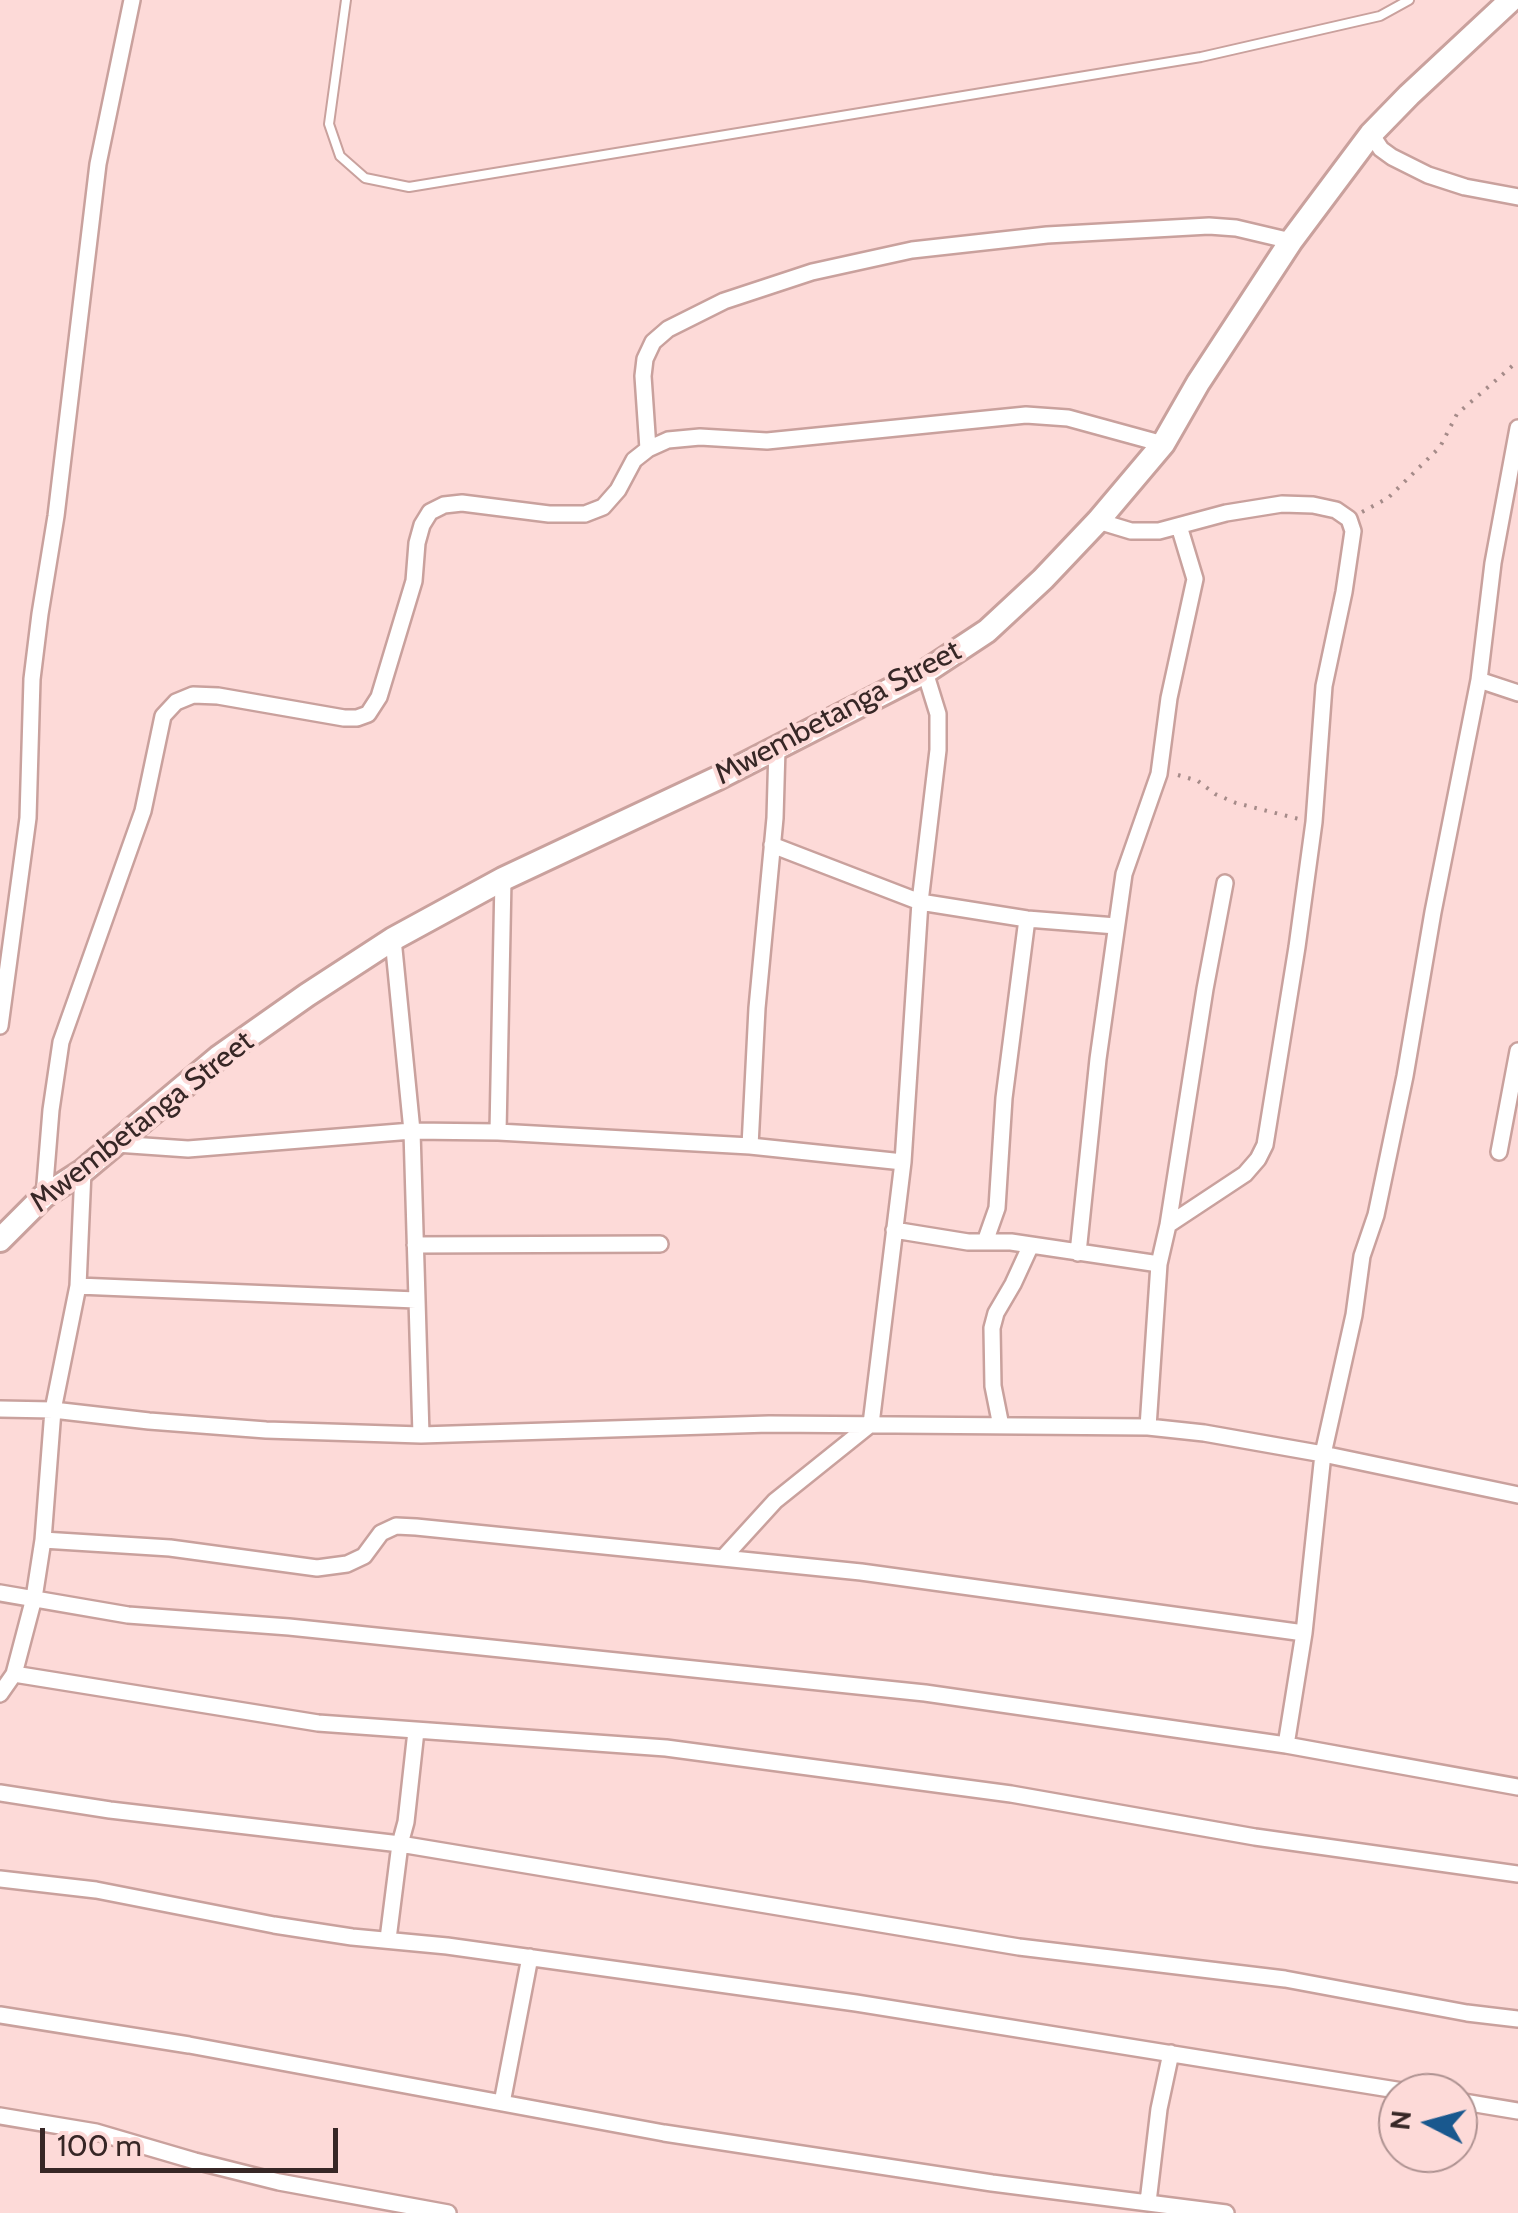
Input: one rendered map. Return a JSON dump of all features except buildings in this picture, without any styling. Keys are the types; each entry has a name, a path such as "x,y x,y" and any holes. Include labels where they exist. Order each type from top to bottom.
{"street":[{"path":"0,1026 6,954 28,818 32,680 40,614 58,498 98,164 132,0"},
{"name":"Mwembetanga Street","path":"0,1240 44,1196 83,1171 220,1057 393,938 503,879 777,748 925,672 987,631 1098,521 1163,444 1291,241 1371,134 1511,0"},
{"path":"1371,134 1392,157 1428,174 1465,188 1518,198"},
{"path":"648,449 643,376 644,359 653,342 668,329 724,301 812,272 912,250 1047,235 1210,226 1291,241"},
{"path":"44,1196 60,1042 143,811 164,716 176,702 194,696 218,696 344,718 368,714 379,697 414,581 417,543 430,512 444,504 462,503 549,514 586,514 604,507 634,460 648,449 668,440 700,437 766,441 1026,416 1068,418 1163,444"},
{"path":"1286,1746 1304,1633 1323,1454 1354,1315 1362,1256 1376,1215 1405,1076 1479,680 1493,563 1518,428"},
{"path":"1098,521 1132,530 1159,531 1226,513 1282,504 1313,505 1336,510 1349,520 1353,531 1324,686 1314,822 1265,1145 1245,1174 1168,1225"},
{"path":"1078,1254 1098,1059 1124,874 1158,774 1194,579 1179,526"},
{"path":"723,1558 775,1501 871,1424 902,1162 920,902 938,750 938,714 925,672"},
{"path":"1479,680 1518,694"},
{"path":"750,1146 777,748"},
{"path":"772,845 920,902 1027,919 1116,926"},
{"path":"498,1132 503,879"},
{"path":"1148,1427 1160,1264 1225,882"},
{"path":"985,1242 997,1208 1004,1098 1027,919"},
{"path":"393,938 412,1131 421,1435"},
{"path":"1499,1152 1518,1051"},
{"path":"116,1144 188,1149 412,1131 498,1132 750,1146 902,1162"},
{"path":"0,1694 14,1674 34,1598 54,1410 78,1286 83,1171"},
{"path":"894,1230 1160,1264"},
{"path":"416,1245 660,1244"},
{"path":"1001,1426 993,1386 992,1328 1030,1247"},
{"path":"78,1286 416,1300"},
{"path":"0,1409 54,1410 266,1430 421,1435 769,1424 1148,1427 1323,1454 1518,1494"},
{"path":"43,1540 170,1548 316,1568 347,1564 364,1556 381,1533 396,1526 928,1580 1304,1633"},
{"path":"0,1593 128,1615 289,1627 925,1693 1286,1746 1518,1787"},
{"path":"14,1674 318,1723 684,1750 1011,1794 1255,1838 1518,1874"},
{"path":"388,1940 416,1731"},
{"path":"0,1792 110,1810 400,1844 1019,1946 1286,1979 1518,2019"},
{"path":"0,1879 80,1888 352,1937 530,1957 838,2000 1378,2087"},
{"path":"502,2103 530,1957"},
{"path":"0,2015 189,2044 596,2122 881,2167 1226,2213"},
{"path":"1148,2202 1171,2053"},
{"path":"1478,2104 1518,2111"},
{"path":"0,2116 96,2132 373,2206 448,2213"}],"lane":[{"path":"346,0 329,124 340,156 365,178 409,187 1202,57 1380,16 1409,0"}],"path":[{"path":"1349,520 1388,498 1440,447 1457,414 1518,362"},
{"path":"1158,774 1184,776 1236,803 1314,822"}]}
